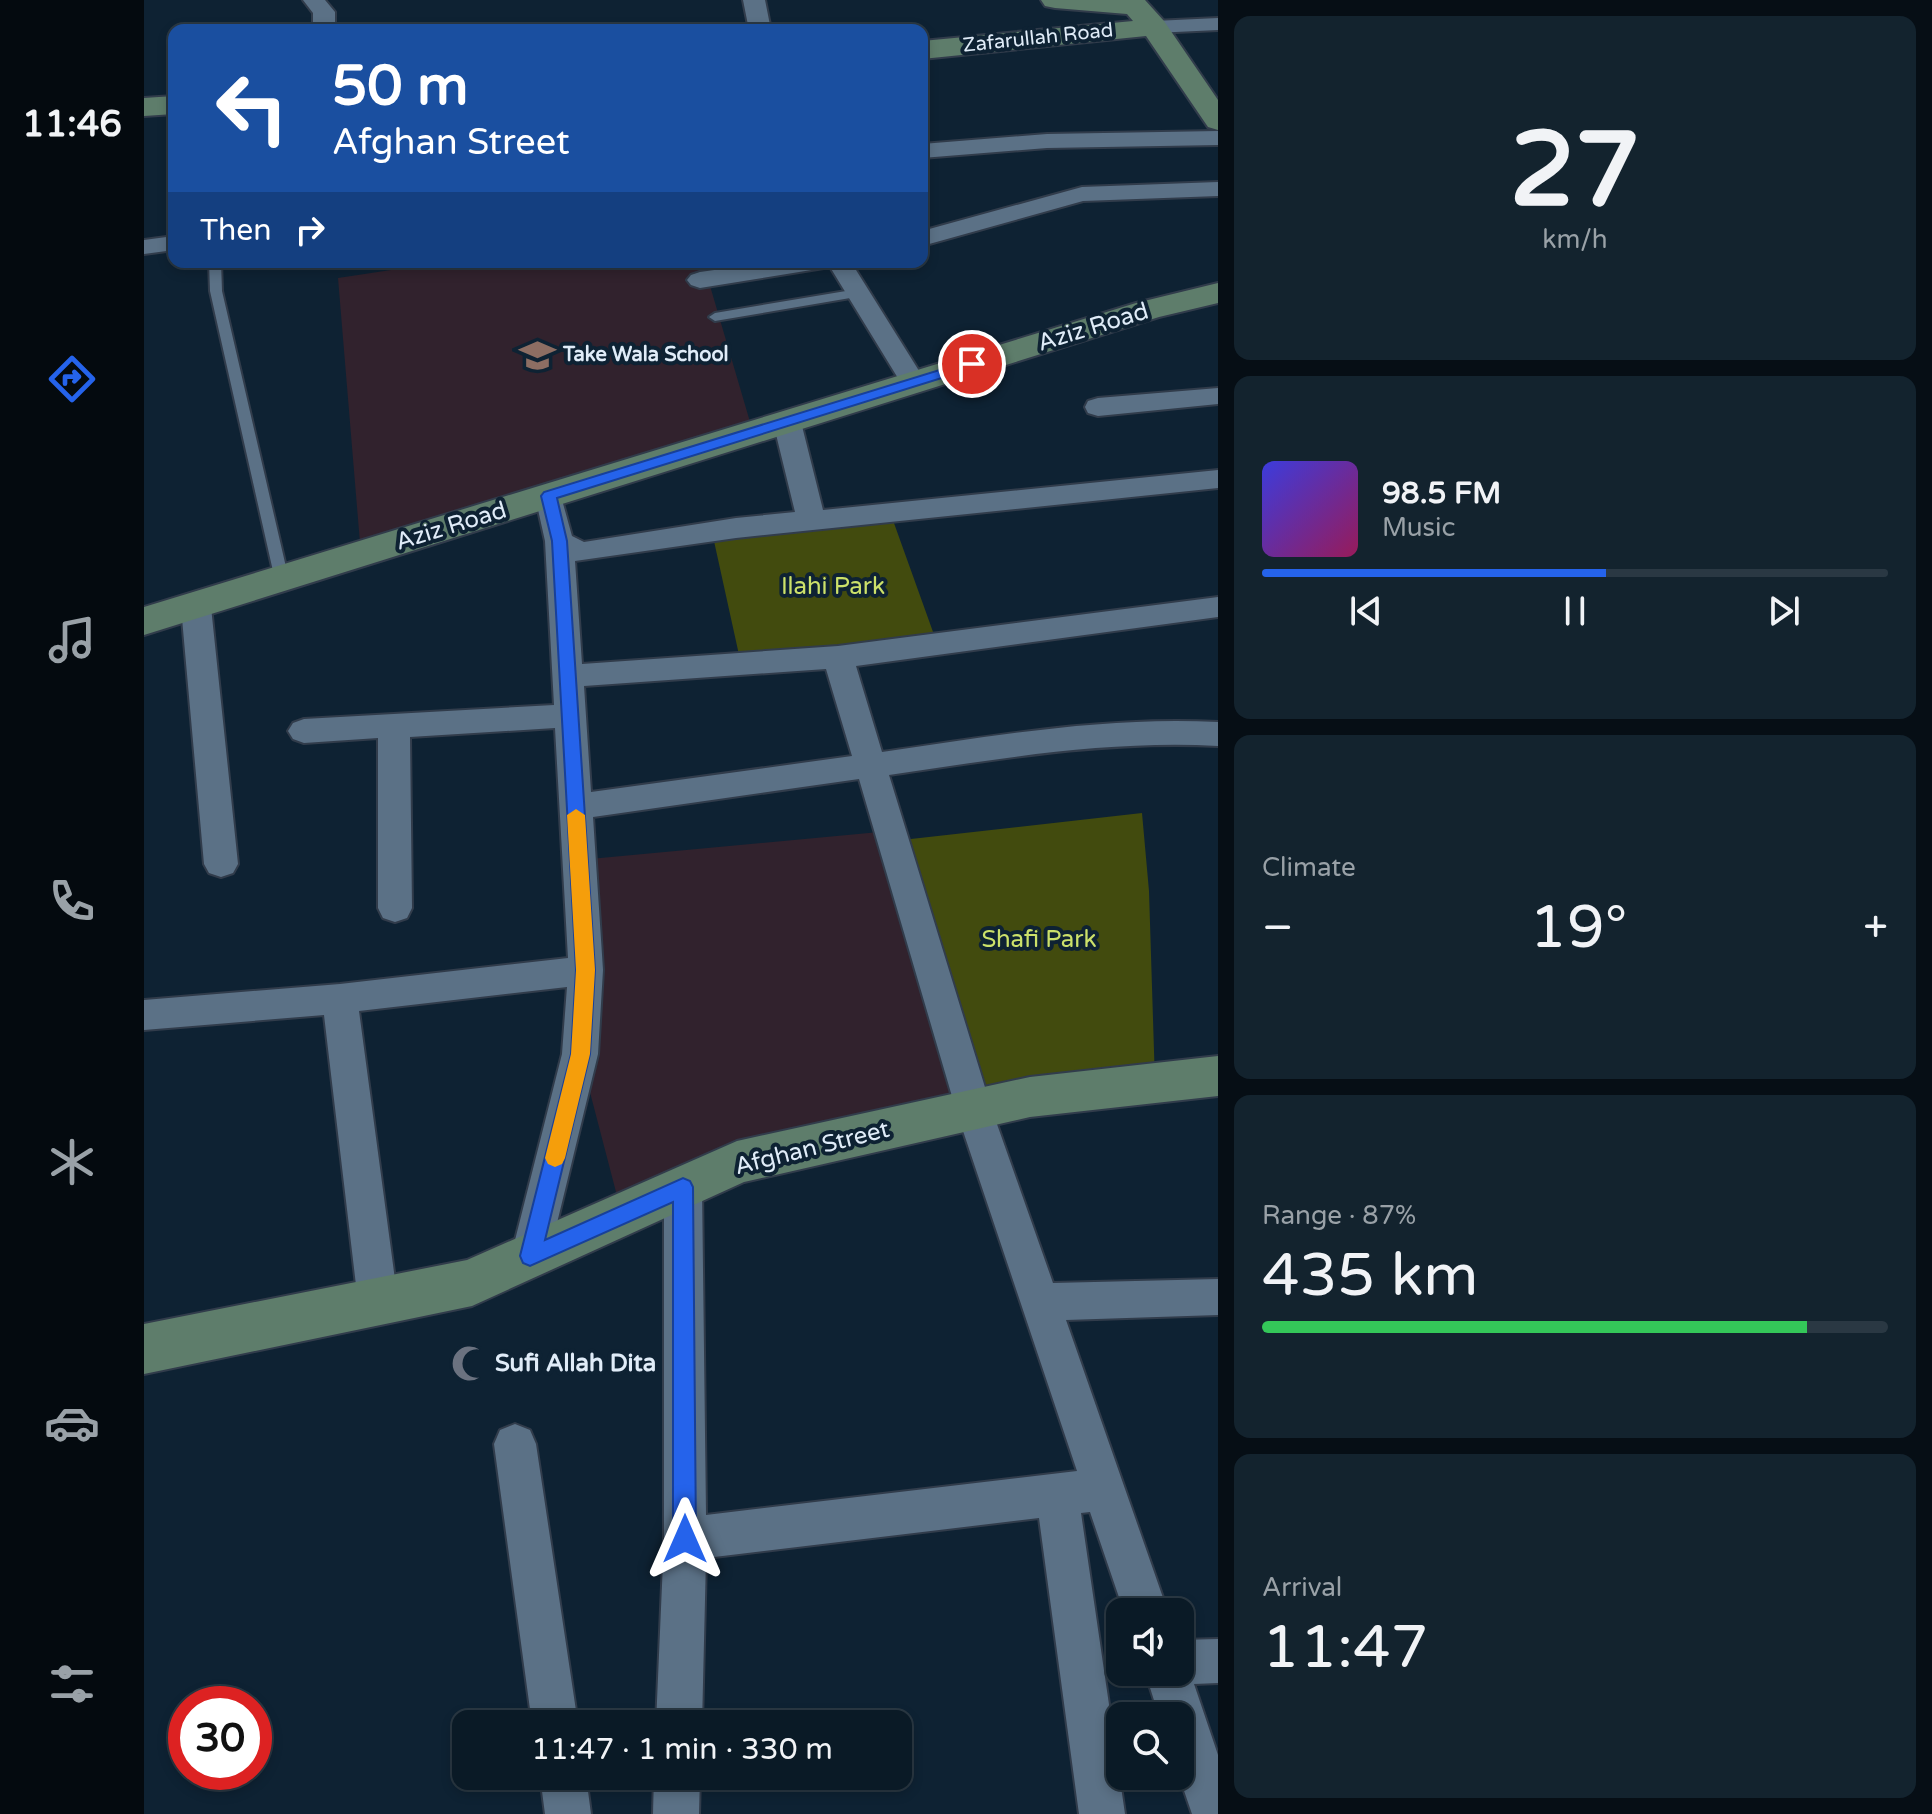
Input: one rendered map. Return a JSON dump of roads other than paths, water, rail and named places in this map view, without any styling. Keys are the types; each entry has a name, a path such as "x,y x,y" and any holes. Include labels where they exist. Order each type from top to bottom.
{"main road":[{"path":"1055,0 1135,6 1154,27 1217,121"},
{"name":"Zafarullah Road","path":"928,49 1154,27"},
{"path":"144,107 168,105"},
{"name":"Aziz Road","path":"144,621 1148,310 1218,293"},
{"name":"Afghan Street","path":"144,1349 472,1283 737,1162 1030,1097 1218,1076"}],"street":[{"path":"314,0 324,12 324,24"},
{"path":"754,0 759,24"},
{"path":"1154,27 1218,24"},
{"path":"928,151 1047,141 1217,121"},
{"path":"928,237 1082,194 1218,189"},
{"path":"144,247 168,244"},
{"path":"700,280 781,268"},
{"path":"843,268 913,382"},
{"path":"1098,407 1218,396"},
{"path":"787,422 811,520"},
{"path":"559,541 580,553 736,528 1218,479"},
{"path":"530,1256 580,1054 586,970 559,541 549,496"},
{"path":"196,607 221,864"},
{"path":"567,676 838,657 1218,607"},
{"path":"838,657 974,1110 1141,1598"},
{"path":"304,731 570,716"},
{"path":"394,726 395,908"},
{"path":"575,807 1006,746 1161,731 1218,734"},
{"path":"144,1015 340,999 586,970"},
{"path":"340,999 378,1302"},
{"path":"679,1710 685,1539 683,1187"},
{"path":"1040,1302 1216,1306"},
{"path":"515,1444 553,1710"},
{"path":"685,1539 1104,1489"},
{"path":"1057,1495 1102,1814"},
{"path":"1194,1662 1218,1661"},
{"path":"1172,1686 1215,1814"},
{"path":"565,1790 568,1814"},
{"path":"676,1814 677,1790"}],"lane":[{"path":"215,268 216,291 282,580"},
{"path":"715,317 858,293"}],"place":[{"name":"Take Wala School","path":"537,355"},
{"name":"Sufi Allah Dita","path":"469,1363"}],"park label":[{"name":"Ilahi Park","path":"833,586"},
{"name":"Shafi Park","path":"1039,939"}]}
